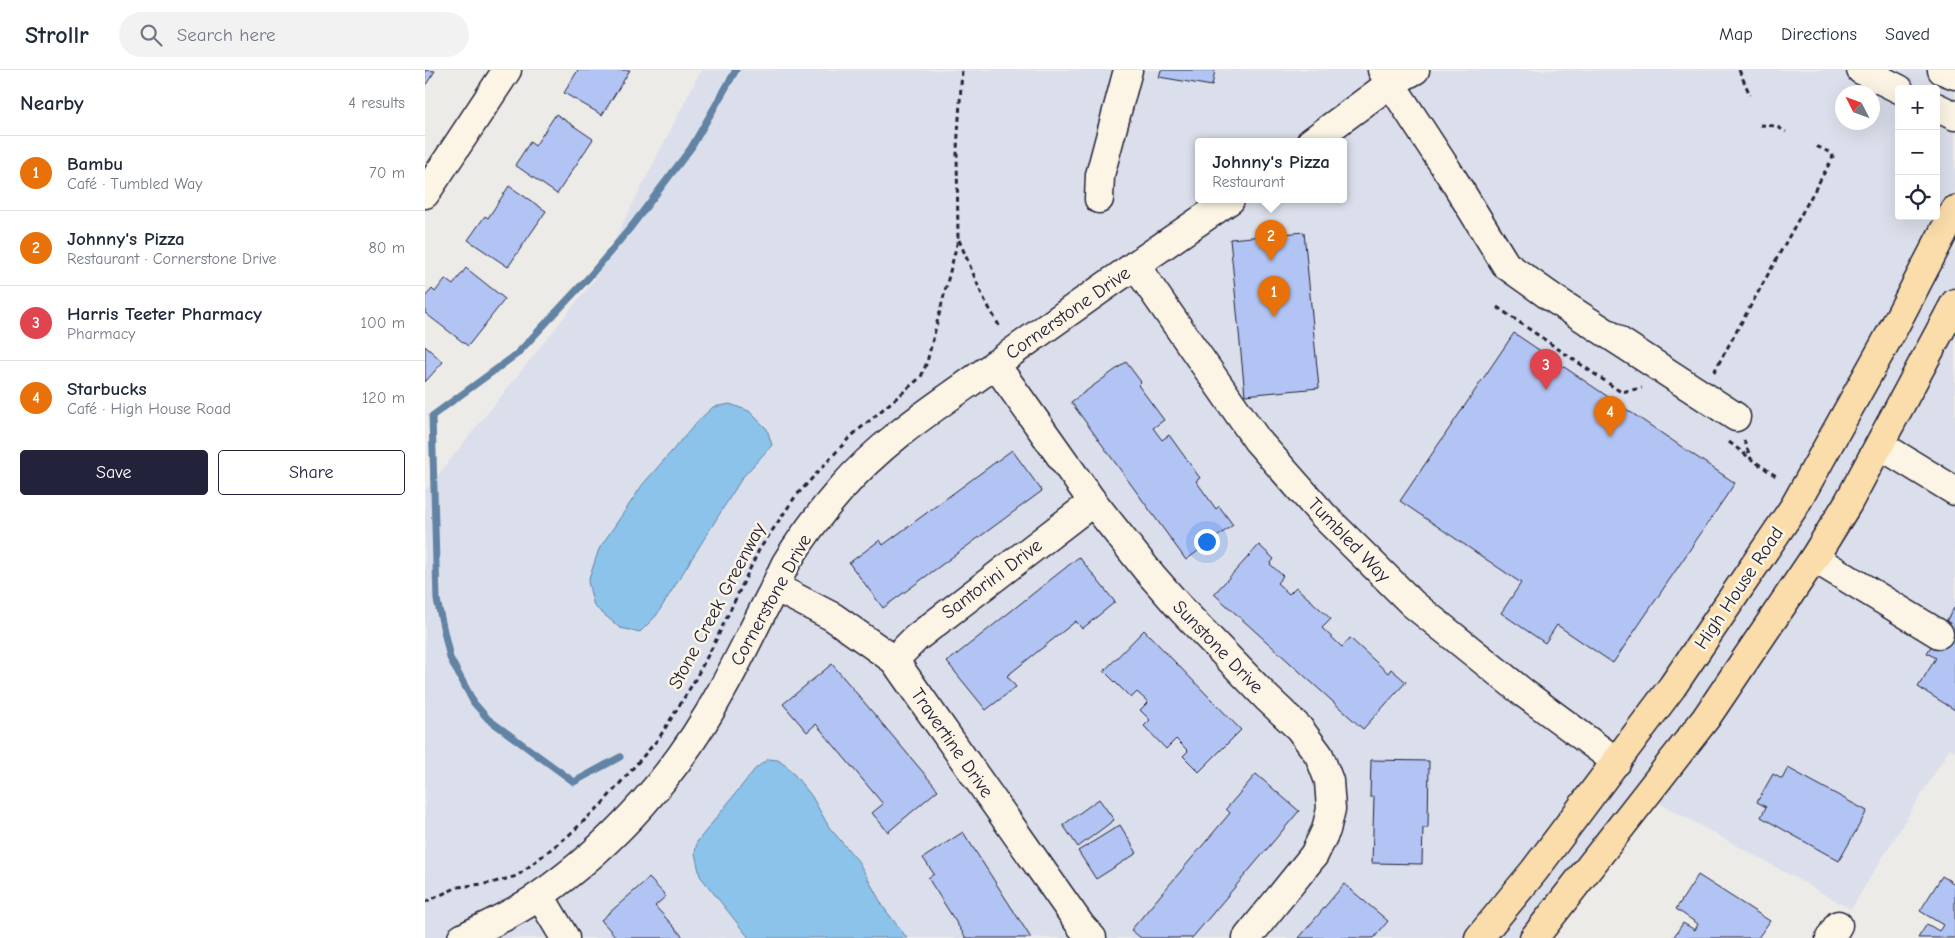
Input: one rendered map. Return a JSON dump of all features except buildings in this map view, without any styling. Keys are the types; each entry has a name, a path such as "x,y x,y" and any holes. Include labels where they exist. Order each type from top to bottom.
{"main road":[{"name":"High House Road","path":"1479,938 1533,871 1672,688 1794,507 1892,331 1955,210"},
{"path":"1534,938 1701,725 1814,558 1848,503 1955,304"}],"street":[{"path":"425,194 507,70"},
{"path":"1099,199 1100,175 1128,70"},
{"path":"1316,138 1386,77 1415,70"},
{"path":"1861,70 1895,87"},
{"path":"1942,70 1955,75"},
{"path":"1386,77 1453,179 1506,265 1729,427"},
{"path":"1940,109 1955,116"},
{"name":"Cornerstone Drive","path":"462,938 508,916 539,896 593,853 627,820 679,758 722,691 785,565 807,531 841,489 868,461 909,426 1226,203"},
{"name":"Tumbled Way","path":"1135,266 1257,440 1331,523 1413,604 1525,694 1617,762"},
{"name":"Sunstone Drive","path":"995,364 1093,502 1147,570 1182,610 1267,698 1299,728 1319,755 1329,781 1331,809 1326,830 1314,856 1247,938"},
{"path":"1880,445 1955,491"},
{"name":"Santorini Drive","path":"894,660 916,638 1093,502"},
{"path":"1814,558 1939,634"},
{"name":"Travertine Drive","path":"775,587 833,617 894,660 1081,926 1092,938"},
{"path":"539,896 565,938"}],"path":[{"name":"Stone Creek Greenway","path":"425,902 459,887 491,883 517,876 569,834 602,804 659,738 714,644 759,550 795,496 849,438 921,377 927,362 958,240 957,150 962,70"},
{"path":"1739,70 1749,95"},
{"path":"1760,125 1776,126 1785,132"},
{"path":"1714,373 1833,157 1831,153 1814,145"},
{"path":"958,240 983,297 1002,330"},
{"path":"1497,307 1621,392 1640,387 1650,390"},
{"path":"1729,427 1751,459 1779,478"},
{"path":"1729,427 1751,459"}],"shaded area":[{"path":"701,70 1955,70 1955,751 1950,748 1851,909 1636,790 1517,938 425,938 425,491 594,280"}],"water":[{"path":"730,404 749,411 767,429 772,445 742,478 656,616 640,632 620,628 594,606 588,582 599,549 643,484 699,420 713,407"},
{"path":"768,759 778,760 788,767 811,795 829,827 858,861 884,908 907,938 749,938 700,876 695,853 697,842 755,769"}],"waterway":[{"path":"620,757 574,782 488,719 474,703 450,658 437,600 432,416 517,354 589,277 631,227 691,148 736,70"}],"place":[{"name":"Johnny's Pizza","path":"1271,261"},
{"name":"Bambu","path":"1274,317"},
{"name":"Harris Teeter Pharmacy","path":"1546,390"},
{"name":"Starbucks","path":"1610,437"}]}
